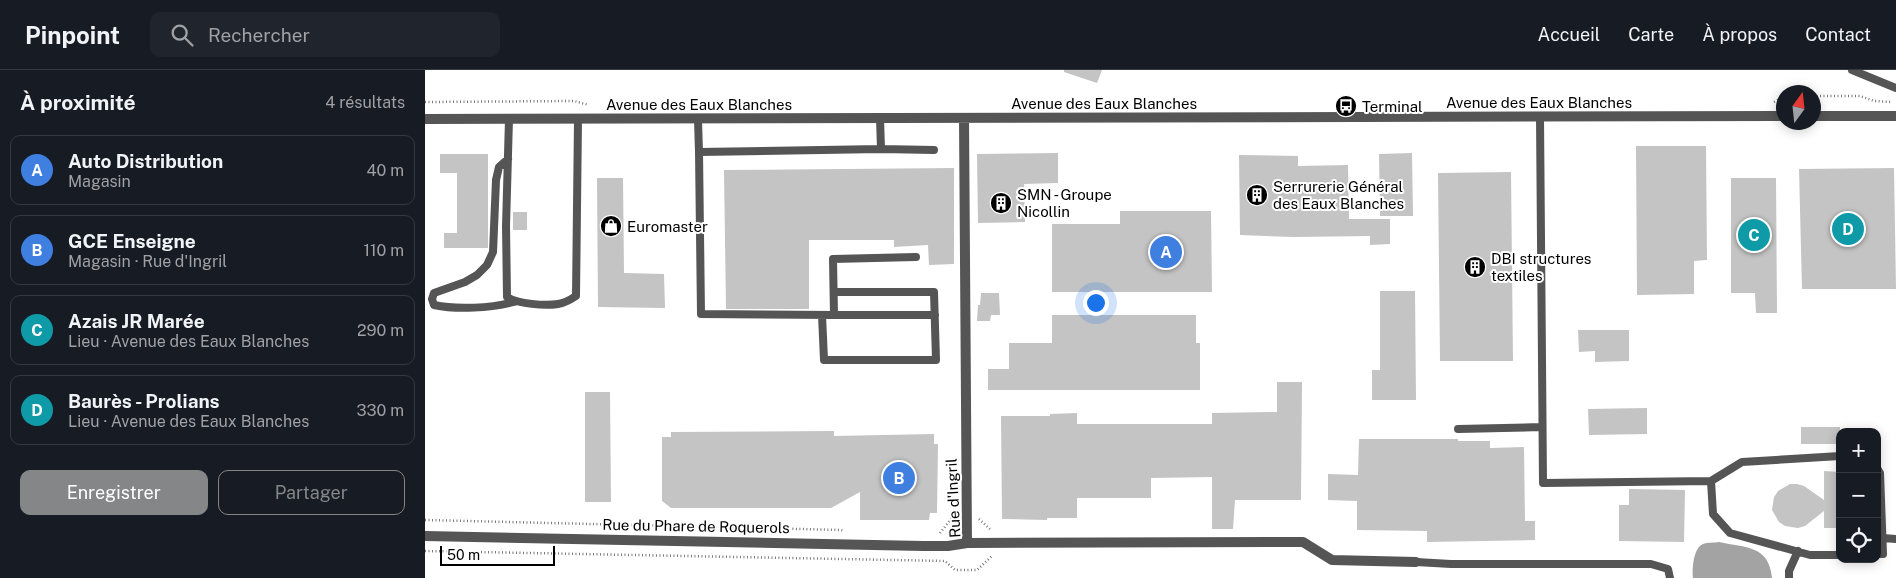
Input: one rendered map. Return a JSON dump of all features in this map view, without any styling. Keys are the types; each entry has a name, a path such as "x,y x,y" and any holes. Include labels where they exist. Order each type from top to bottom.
{"street":[{"name":"Avenue des Eaux Blanches","path":"425,119 699,120 1776,116"},
{"path":"1821,116 1896,116"},
{"name":"Rue d'Ingril","path":"964,118 967,543 1303,542 1332,560 1416,562"},
{"name":"Rue du Phare de Roquerols","path":"425,536 923,546 948,546 967,543"}],"lane":[{"path":"1852,70 1896,88"},
{"path":"1540,117 1543,483 1711,481 1742,462 1836,456"},
{"path":"880,118 881,149"},
{"path":"509,119 506,226 507,297 514,302"},
{"path":"508,159 499,168 496,180 493,252 487,265 477,275 465,282 434,293 431,298 435,305 444,307 498,306 514,302 557,305 567,302 576,296 578,119"},
{"path":"699,120 701,314 935,315"},
{"path":"699,152 934,150"},
{"path":"833,315 833,259 916,257"},
{"path":"822,315 824,360 936,360 934,292 834,292"},
{"path":"1458,429 1542,427"},
{"path":"1880,473 1883,538 1883,554 1881,554"},
{"path":"1711,481 1713,514 1730,533 1810,555 1836,555"},
{"path":"1883,538 1896,539"},
{"path":"1789,578 1789,571 1798,551"},
{"path":"1416,562 1451,564 1651,564 1668,569 1670,578"}],"path":[{"path":"1821,96 1860,96 1874,101 1896,102"}],"shaded area":[{"path":"1719,542 1747,547 1761,554 1770,567 1772,578 1693,578 1694,559 1697,550 1705,543"}],"building":[{"path":"1064,70 1102,70 1097,83 1064,72"},
{"path":"1636,146 1706,146 1707,260 1694,261 1694,294 1637,295"},
{"name":"SMN - Groupe Nicollin","path":"1058,153 1058,183 1024,184 1025,222 978,223 977,154"},
{"path":"1412,153 1413,216 1380,216 1379,154"},
{"path":"440,154 488,154 488,248 444,248 444,233 457,233 457,173 440,173"},
{"path":"1239,155 1298,156 1298,166 1348,165 1349,219 1390,219 1390,244 1370,245 1370,236 1293,237 1240,235"},
{"path":"954,168 954,264 929,265 928,245 894,247 894,240 809,240 809,309 726,309 724,170"},
{"path":"1894,168 1896,289 1802,289 1799,169"},
{"name":"DBI structures textiles","path":"1511,172 1513,361 1440,361 1438,173"},
{"name":"Euromaster","path":"597,178 623,178 624,273 664,274 665,308 598,307"},
{"path":"1731,178 1776,178 1777,313 1756,313 1755,293 1731,293"},
{"path":"1120,211 1211,211 1212,292 1052,292 1052,224 1120,224"},
{"path":"513,212 527,212 527,230 513,230"},
{"path":"1380,291 1415,291 1416,400 1372,400 1372,370 1380,370"},
{"path":"981,293 999,293 1000,315 991,315 990,321 977,321"},
{"path":"1052,315 1196,315 1196,343 1200,343 1200,390 988,390 988,369 1009,369 1009,343 1052,343"},
{"path":"1578,330 1629,330 1629,361 1595,362 1595,351 1579,352"},
{"path":"1277,382 1302,382 1301,500 1235,500 1233,529 1212,529 1212,477 1151,478 1151,498 1077,498 1077,518 1047,518 1047,520 1002,519 1001,416 1050,416 1050,414 1077,413 1077,424 1212,424 1212,413 1277,412"},
{"path":"585,392 610,392 611,502 585,502"},
{"path":"1647,408 1647,434 1589,435 1588,409"},
{"path":"1801,427 1840,427 1836,428 1836,444 1801,444"},
{"path":"834,431 834,436 934,434 934,444 938,444 937,513 930,513 929,520 860,520 860,492 831,508 671,508 662,501 662,437 671,437 671,432"},
{"path":"1359,439 1458,439 1458,441 1490,441 1490,448 1524,447 1525,521 1535,521 1535,540 1427,542 1427,531 1357,530 1357,501 1328,500 1328,474 1358,475"},
{"path":"1824,471 1836,472 1836,528 1824,528 1824,511 1805,526 1798,528 1785,526 1779,522 1772,510 1774,497 1778,491 1790,484 1804,486 1824,500"},
{"path":"1629,489 1685,490 1684,542 1619,541 1619,505 1629,505"}],"place":[{"name":"Terminal","path":"1346,106"},
{"name":"Serrurerie Général des Eaux Blanches","path":"1257,195"},
{"name":"SMN - Groupe Nicollin","path":"1001,203"},
{"name":"Euromaster","path":"611,226"},
{"name":"Baurès - Prolians","path":"1848,229"},
{"name":"Azais JR Marée","path":"1754,235"},
{"name":"Auto Distribution","path":"1166,252"},
{"name":"DBI structures textiles","path":"1475,267"},
{"name":"GCE Enseigne","path":"899,478"}]}
